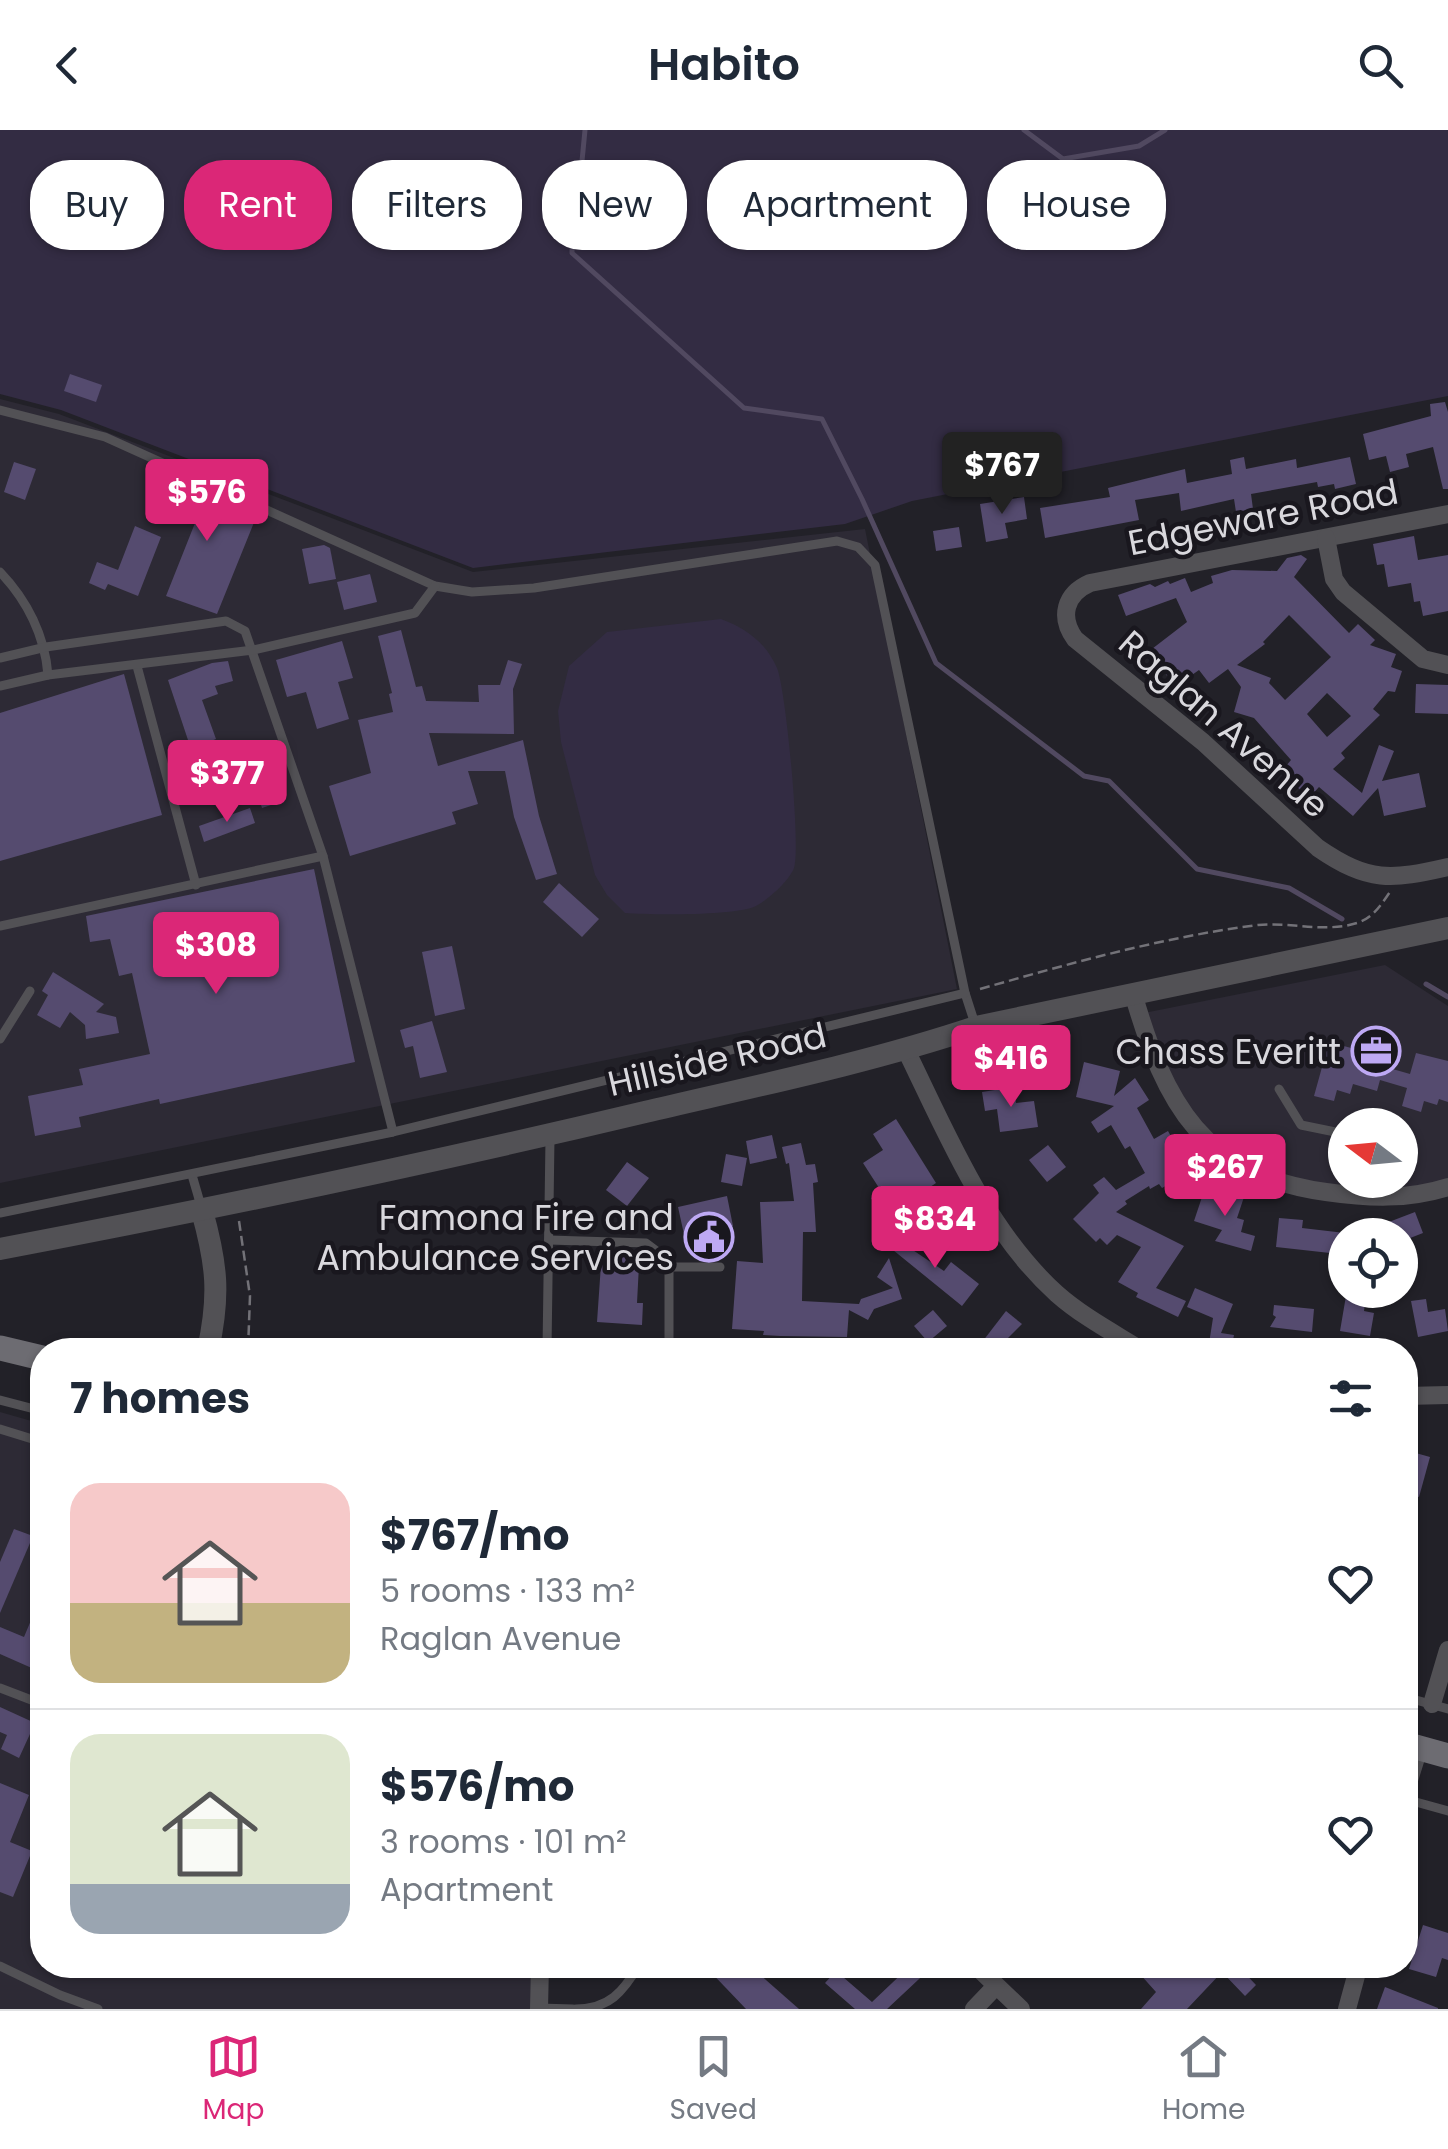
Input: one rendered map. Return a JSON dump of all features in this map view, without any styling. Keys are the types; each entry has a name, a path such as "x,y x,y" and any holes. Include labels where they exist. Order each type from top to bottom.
{"main road":[{"path":"0,1348 30,1355"},
{"path":"1418,1748 1448,1756"}],"street":[{"name":"Edgeware Road","path":"1090,584 1448,514"},
{"path":"1326,538 1334,580 1343,592 1422,659 1448,665"},
{"name":"Raglan Avenue","path":"1090,584 1076,589 1068,601 1066,627 1075,639 1203,742 1318,848 1349,869 1398,878"},
{"path":"1398,878 1448,866"},
{"name":"Hillside Road","path":"0,1249 202,1211 550,1134 906,1050 976,1027 1448,928"},
{"path":"1133,993 1164,1084 1195,1130 1210,1144 1270,1180 1328,1186"},
{"path":"906,1050 957,1154 1012,1246 1056,1292 1121,1338"},
{"path":"1418,1193 1448,1187"},
{"path":"202,1211 215,1258 217,1308 211,1338"},
{"path":"1418,1396 1448,1395"},
{"path":"1440,1706 1448,1650"},
{"path":"539,2008 540,1978"},
{"path":"1347,2009 1355,1978"},
{"path":"983,2000 1021,2009"}],"lane":[{"path":"0,410 105,437 435,586 472,592 534,588 837,541 858,546 875,564 976,1027"},
{"path":"0,572 13,586 46,647 48,675"},
{"path":"0,686 48,675 253,650 415,613 435,586"},
{"path":"0,658 46,647 226,621 245,631 323,856 393,1132"},
{"path":"137,666 196,885"},
{"path":"0,926 323,856"},
{"path":"0,1039 30,991"},
{"path":"0,1212 393,1132 966,993"},
{"path":"1279,1088 1301,1125 1328,1131"},
{"path":"547,1338 550,1134"},
{"path":"192,1175 202,1211"},
{"path":"548,1240 646,1243 662,1255 669,1267 670,1338"},
{"path":"669,1267 720,1267"},
{"path":"0,1400 30,1408"},
{"path":"0,1429 30,1438"},
{"path":"0,1688 30,1699"},
{"path":"1418,1801 1448,1811"},
{"path":"0,1966 60,1996 98,2009"},
{"path":"539,2008 597,2009 609,2002 629,1978"}],"path":[{"path":"966,993 1120,949 1180,938 1261,925 1335,928 1358,923 1376,914 1398,878"},
{"path":"236,1202 250,1296 248,1338"}],"shaded area":[{"path":"0,130 1448,130 1448,396 912,501 845,524 473,568 61,410 0,394"},
{"path":"0,399 59,414 473,572 865,529 957,989 0,1183"},
{"path":"721,619 754,637 777,668 791,768 796,831 794,868 772,894 746,909 692,914 625,913 595,875 561,742 558,711 569,666 607,632"},
{"path":"1385,965 1448,1006 1448,1181 1418,1185 1418,1108 1328,1108 1328,1186 1271,1175 1234,1155 1199,1125 1167,1080 1144,1013"},
{"path":"0,1412 30,1421 30,1978 533,1978 532,2009 0,2009"}],"building":[{"path":"70,374 102,385 96,402 64,391"},
{"path":"1445,402 1448,489 1443,489 1433,447 1406,454 1409,467 1390,472 1386,456 1369,460 1363,434 1431,416 1430,404"},
{"path":"1244,457 1246,469 1296,459 1297,468 1350,457 1356,484 1335,489 1334,484 1318,487 1317,482 1251,494 1253,509 1236,512 1234,499 1181,511 1179,493 1135,500 1139,520 1045,538 1040,508 1110,497 1108,488 1185,469 1187,483 1232,474 1230,460"},
{"path":"14,462 36,469 25,500 4,492"},
{"path":"173,476 257,515 217,614 166,596 195,523 161,512"},
{"path":"1024,497 1027,519 1005,523 1008,538 986,542 980,504"},
{"path":"135,526 161,537 138,596 108,584 105,590 89,583 97,562 118,570"},
{"path":"959,527 962,547 936,551 933,531"},
{"path":"1414,536 1418,560 1448,555 1448,611 1423,616 1420,601 1414,602 1411,583 1388,587 1384,564 1377,565 1373,544"},
{"path":"324,545 330,548 336,579 309,584 302,549"},
{"path":"1301,555 1307,559 1294,577 1349,633 1358,624 1375,640 1370,645 1396,654 1391,667 1402,671 1395,692 1388,691 1373,709 1380,715 1341,753 1345,758 1333,769 1362,793 1379,745 1394,751 1382,781 1419,773 1426,807 1384,816 1378,788 1353,816 1319,787 1309,798 1281,772 1291,760 1254,718 1234,712 1241,687 1228,669 1209,683 1199,670 1175,687 1148,652 1187,622 1176,598 1126,616 1118,595 1185,578 1191,592 1213,583 1211,576 1232,570 1277,571 1287,558","holes":["1289,615 1331,657 1285,700 1269,683 1271,678 1237,665 1265,644","1327,693 1351,716 1327,737 1307,714"]},
{"path":"370,574 377,602 344,610 337,582"},
{"path":"401,630 416,687 422,686 426,701 479,702 478,685 500,685 508,660 522,664 513,689 514,734 429,733 438,766 523,740 539,816 557,874 536,880 514,817 505,771 468,771 478,804 452,812 456,824 350,856 329,786 371,773 358,720 393,712 378,636"},
{"path":"342,641 353,678 338,682 349,719 317,729 306,692 287,697 276,660"},
{"path":"228,661 233,681 215,686 218,694 202,700 216,739 191,749 168,680"},
{"path":"124,674 162,815 0,861 0,713"},
{"path":"1416,684 1448,685 1448,714 1415,713"},
{"path":"266,766 277,803 262,808 250,771"},
{"path":"250,808 255,823 204,842 199,826"},
{"path":"314,869 355,1062 160,1104 159,1099 79,1117 81,1127 35,1136 28,1096 83,1085 79,1069 150,1054 132,973 119,976 110,939 90,942 86,916"},
{"path":"559,883 599,919 582,937 543,902"},
{"path":"452,946 465,1009 435,1016 422,952"},
{"path":"53,972 104,1004 96,1012 116,1017 119,1033 86,1039 85,1025 70,1012 60,1028 37,1015 48,995 42,991"},
{"path":"432,1021 447,1072 420,1078 413,1046 405,1048 400,1030"},
{"path":"1372,1032 1390,1036 1382,1066 1410,1074 1416,1053 1448,1061 1448,1102 1439,1099 1437,1105 1424,1101 1421,1112 1402,1106 1407,1088 1380,1080 1377,1091 1353,1084 1350,1094 1337,1090 1334,1101 1314,1096 1329,1042 1366,1052"},
{"path":"1084,1062 1120,1071 1114,1096 1135,1078 1149,1100 1137,1108 1154,1139 1168,1131 1191,1172 1162,1188 1159,1184 1150,1189 1149,1186 1125,1201 1127,1204 1116,1212 1184,1246 1156,1288 1186,1301 1178,1317 1136,1297 1138,1293 1118,1282 1141,1247 1117,1235 1107,1245 1100,1238 1096,1242 1073,1219 1099,1193 1093,1185 1104,1177 1116,1190 1145,1173 1130,1146 1125,1149 1111,1125 1098,1133 1091,1122 1114,1106 1076,1097"},
{"path":"1014,1087 1016,1103 1034,1101 1038,1127 1000,1132 997,1109 985,1111 982,1092"},
{"path":"896,1119 936,1183 884,1218 871,1198 881,1191 863,1163 883,1150 873,1134"},
{"path":"772,1135 777,1158 750,1164 746,1141"},
{"path":"801,1143 806,1165 815,1164 818,1182 813,1183 816,1232 803,1232 802,1301 859,1304 861,1299 893,1288 877,1277 889,1258 902,1299 874,1309 868,1320 849,1310 847,1337 763,1335 764,1331 732,1329 737,1261 763,1263 760,1202 794,1201 789,1163 786,1164 782,1147"},
{"path":"1048,1145 1066,1167 1047,1182 1029,1160"},
{"path":"726,1154 747,1158 742,1186 721,1182"},
{"path":"627,1162 649,1178 627,1206 606,1190"},
{"path":"1227,1188 1245,1194 1237,1218 1244,1220 1241,1232 1255,1236 1251,1251 1215,1241 1222,1230 1194,1221 1203,1194 1223,1200"},
{"path":"727,1196 733,1226 705,1232 708,1244 687,1248 678,1207"},
{"path":"1279,1218 1303,1220 1302,1228 1328,1231 1328,1253 1276,1247"},
{"path":"883,1230 944,1271 951,1262 979,1284 962,1306 877,1237"},
{"path":"602,1250 648,1254 647,1265 639,1265 637,1303 643,1303 642,1325 597,1322"},
{"path":"1195,1288 1233,1304 1221,1333 1234,1335 1233,1338 1210,1338 1213,1318 1187,1307"},
{"path":"1426,1299 1428,1312 1445,1309 1448,1331 1418,1337 1412,1308 1418,1308 1418,1300"},
{"path":"1274,1305 1314,1309 1312,1332 1270,1327 1276,1317"},
{"path":"1344,1308 1364,1308 1374,1313 1370,1336 1340,1331"},
{"path":"933,1310 947,1326 933,1338 924,1338 914,1326"},
{"path":"1006,1311 1022,1324 1008,1338 985,1338"},
{"path":"1418,1454 1430,1457 1418,1497"},
{"path":"14,1529 30,1535 0,1613 0,1562"},
{"path":"30,1623 30,1667 0,1654 0,1627 24,1637"},
{"path":"0,1707 30,1721 30,1734 19,1758 1,1749 7,1735 0,1732"},
{"path":"0,1783 29,1795 10,1842 30,1850 30,1856 13,1897 0,1892"},
{"path":"1423,1925 1448,1933 1448,1960 1442,1958 1436,1977 1418,1972 1418,1941"},
{"path":"716,1978 764,1978 799,2009 746,2009"},
{"path":"830,1978 844,1978 872,2002 897,1978 920,1978 887,2009 855,2009 825,1983"},
{"path":"1143,1978 1216,1978 1187,2009 1141,2009 1156,1992"},
{"path":"1228,1978 1249,1978 1256,1985 1245,1996"},
{"path":"1385,1987 1438,2008 1438,2009 1377,2009"}],"waterway":[{"path":"585,130 582,161 572,185 572,253 744,408 822,419 936,663 1084,776 1109,781 1197,869 1289,888 1342,919"},
{"path":"1024,130 1063,159 1139,146 1165,130"},
{"path":"1426,984 1448,997"}],"place":[{"name":"Chass Everitt","path":"1376,1051"},
{"name":"Famona Fire and Ambulance Services","path":"709,1237"}]}
